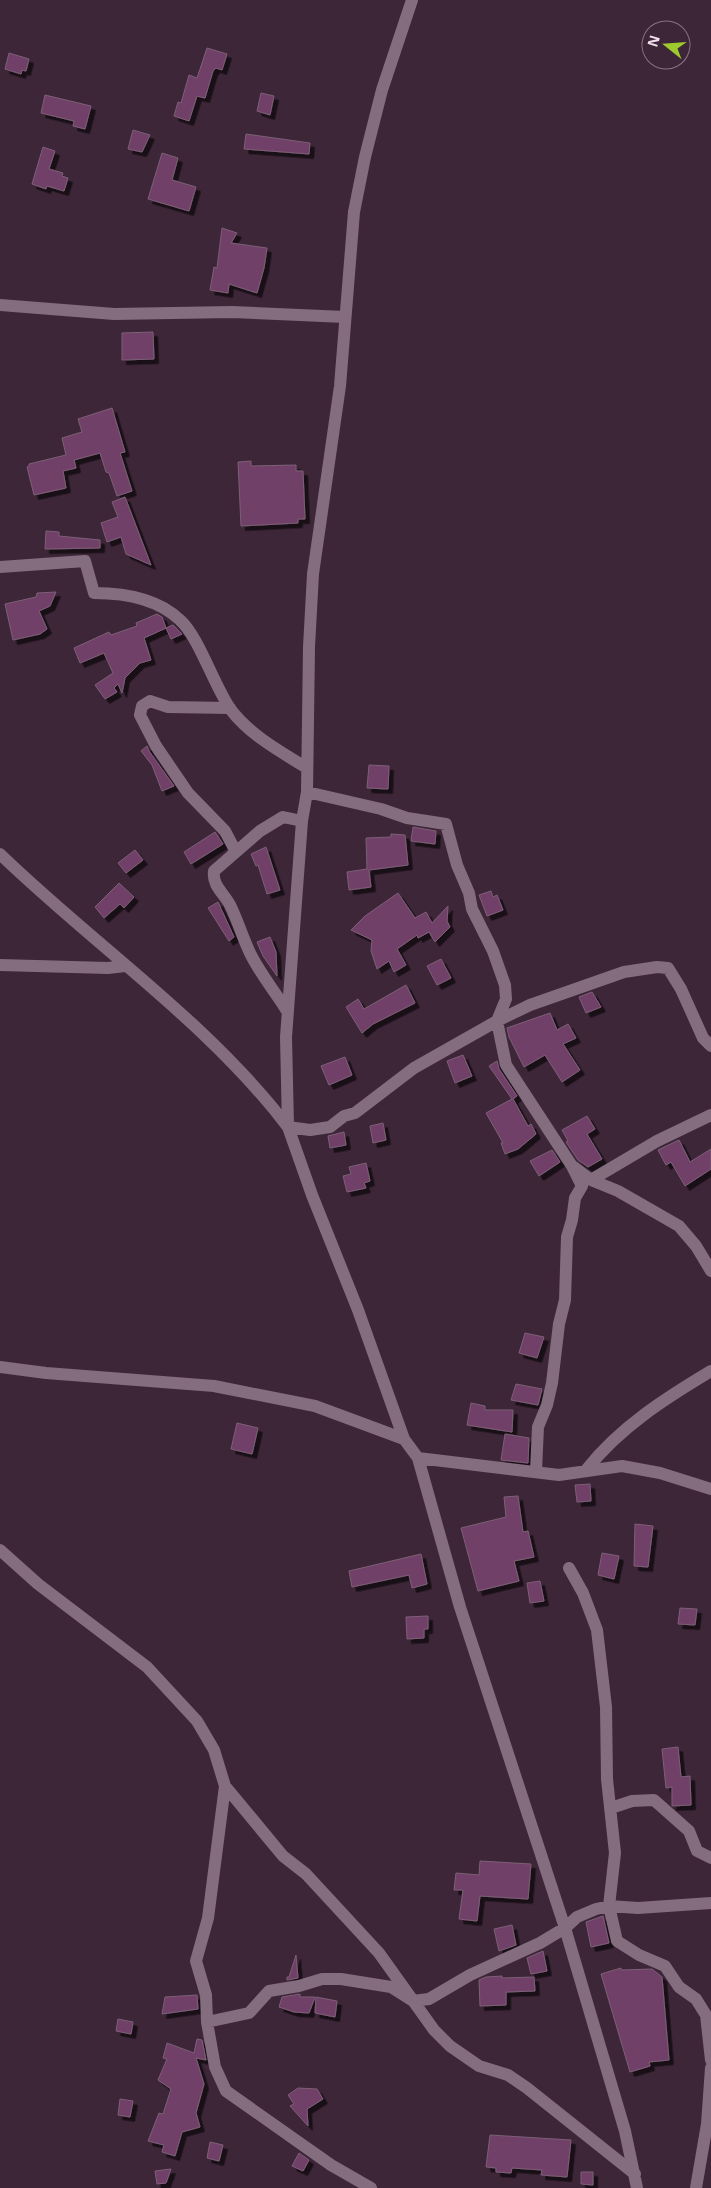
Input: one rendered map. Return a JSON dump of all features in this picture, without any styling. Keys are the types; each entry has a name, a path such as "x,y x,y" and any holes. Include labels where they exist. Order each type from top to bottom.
{"street":[{"path":"412,0 382,90 365,157 354,212 340,386 314,574 309,647 307,792 302,821 288,1011 286,1087 288,1127 312,1195 358,1310 404,1439 418,1458 460,1607 565,1928 625,2131 637,2188"},
{"path":"0,306 114,314 232,312 345,317"},
{"path":"0,567 85,561 94,593 134,596 158,605 180,620 187,629 230,708 240,720 273,746 307,768"},
{"path":"230,708 168,707 150,701 142,706 140,715 156,746 188,793 226,831 236,852"},
{"path":"307,792 381,809 407,818 446,824 457,865 469,894 472,909 493,951 505,984 506,999 497,1021 506,1065 572,1166 582,1186 574,1198 572,1220 567,1237 565,1300 552,1383 547,1405 538,1427 536,1471"},
{"path":"288,1011 252,958 232,909 218,891 213,876 214,871 260,831 283,817 302,821"},
{"path":"0,854 63,914 125,966 242,1071 288,1127 310,1130 330,1126 344,1116 355,1113 400,1076 497,1021 530,1005 585,984 624,972 656,967 668,968 681,988 703,1038 711,1046"},
{"path":"0,965 108,968 125,966"},
{"path":"591,1180 657,1141 711,1115"},
{"path":"572,1166 591,1180 618,1191 679,1226 696,1246 711,1271"},
{"path":"0,1366 46,1373 214,1386 315,1406 404,1439"},
{"path":"587,1469 618,1435 680,1390 711,1371"},
{"path":"418,1458 559,1475 587,1469 622,1466 660,1473 711,1489"},
{"path":"0,1550 38,1584 58,1596 147,1667 197,1722 214,1750 225,1786 283,1856 306,1874 379,1953 434,2030 461,2055 479,2066 508,2076 528,2088 635,2174"},
{"path":"569,1568 583,1593 597,1630 606,1707 606,1755 615,1853 609,1906 617,1940 639,1956 665,1966 680,1987 696,1999 709,2017 711,2060"},
{"path":"225,1786 208,1918 196,1961 206,1995 207,2022 215,2067 226,2091 331,2165 371,2188"},
{"path":"611,1808 632,1801 654,1800 689,1831 697,1851 711,1858"},
{"path":"207,2022 249,2013 269,1991 299,1986 322,1979 341,1979 391,1986 413,2001 429,1999 470,1975 540,1943 565,1928 577,1917 609,1906 638,1908 711,1903"},
{"path":"696,2188 707,2124 711,2068"}],"building":[{"path":"207,48 227,54 222,70 216,68 213,71 205,98 197,96 189,121 174,116 178,102 181,103 189,75 197,78"},
{"path":"9,53 29,59 26,71 22,70 21,74 5,69"},
{"path":"261,93 274,96 270,115 257,111"},
{"path":"45,95 91,106 85,129 73,126 74,121 41,113"},
{"path":"133,130 150,135 142,152 128,149"},
{"path":"246,134 310,143 309,154 244,149"},
{"path":"43,147 55,151 49,169 63,173 62,176 68,178 64,191 47,186 46,189 32,184"},
{"path":"162,153 178,158 172,180 196,187 189,211 148,199"},
{"path":"222,228 237,233 231,243 267,248 257,293 229,284 228,293 210,290 214,267 217,268"},
{"path":"153,332 154,359 122,360 122,333"},
{"path":"112,408 125,452 120,453 132,491 117,496 100,453 74,460 76,468 63,471 66,488 34,495 27,467 29,464 66,455 62,438 82,432 78,419"},
{"path":"251,461 251,466 296,465 296,471 303,471 305,519 298,519 298,523 241,526 238,462"},
{"path":"125,497 151,565 126,554 121,537 107,542 101,523 118,517 112,502"},
{"path":"46,531 59,532 59,536 100,540 100,548 45,549"},
{"path":"56,592 50,606 39,611 47,629 40,634 13,640 5,604 36,597 37,593"},
{"path":"157,614 162,617 166,628 144,638 151,660 140,663 125,678 122,693 118,684 114,688 117,692 105,699 95,685 113,673 104,653 80,663 74,648 109,632 111,635 137,626 136,623"},
{"path":"173,625 182,634 171,639 166,628"},
{"path":"147,746 174,786 162,791 152,765 141,751"},
{"path":"369,765 389,766 388,789 367,788"},
{"path":"413,827 436,831 435,844 411,841"},
{"path":"215,832 223,844 191,864 184,852"},
{"path":"391,834 405,835 408,865 369,870 371,887 349,890 347,872 367,869 366,838 391,837"},
{"path":"266,847 280,890 267,894 258,865 256,866 251,854"},
{"path":"135,850 143,860 126,873 118,863"},
{"path":"119,883 134,897 124,908 120,904 104,918 95,907"},
{"path":"491,891 493,897 497,895 503,910 487,916 479,895"},
{"path":"398,893 415,918 426,912 432,923 448,906 447,921 450,927 435,942 429,932 418,938 417,935 397,949 406,965 394,972 389,961 377,969 371,951 372,940 351,930 365,916"},
{"path":"218,902 234,937 229,941 208,908"},
{"path":"270,937 276,952 277,976 263,956 257,942"},
{"path":"441,959 451,978 437,985 427,966"},
{"path":"406,985 415,1003 373,1024 362,1033 346,1007 358,999 364,1009"},
{"path":"592,992 601,1007 586,1013 579,997"},
{"path":"550,1013 557,1030 568,1024 576,1038 563,1044 580,1070 562,1082 545,1055 524,1067 509,1037 507,1028"},
{"path":"463,1055 472,1076 455,1083 447,1061"},
{"path":"345,1057 352,1075 329,1085 321,1066"},
{"path":"497,1061 499,1069 517,1096 513,1099 528,1126 531,1124 536,1134 518,1149 505,1154 501,1143 503,1143 486,1113 512,1099 489,1066"},
{"path":"587,1116 595,1129 587,1134 602,1159 588,1167 578,1160 566,1142 568,1141 562,1130"},
{"path":"383,1123 386,1140 373,1143 370,1126"},
{"path":"344,1132 346,1145 330,1148 328,1136"},
{"path":"679,1140 690,1162 711,1149 711,1169 685,1186 671,1162 666,1165 658,1150"},
{"path":"552,1150 560,1162 539,1176 530,1161"},
{"path":"366,1163 370,1181 364,1183 366,1188 347,1192 343,1176 351,1174 349,1167"},
{"path":"525,1333 544,1337 537,1358 519,1353"},
{"path":"516,1384 542,1389 538,1405 511,1400"},
{"path":"471,1403 485,1406 485,1410 513,1410 512,1432 467,1425"},
{"path":"237,1423 258,1428 252,1454 231,1449"},
{"path":"505,1434 529,1438 528,1463 501,1460"},
{"path":"590,1484 591,1501 577,1502 575,1485"},
{"path":"518,1496 523,1532 528,1531 534,1557 514,1561 519,1581 478,1591 461,1528 506,1517 504,1497"},
{"path":"635,1524 653,1526 648,1567 634,1566"},
{"path":"602,1553 619,1556 614,1579 598,1575"},
{"path":"421,1554 427,1584 412,1588 409,1575 352,1587 349,1571"},
{"path":"540,1581 544,1601 530,1603 527,1583"},
{"path":"680,1608 697,1609 695,1625 678,1624"},
{"path":"428,1616 428,1629 424,1629 424,1638 407,1639 406,1617"},
{"path":"678,1747 681,1777 690,1776 691,1805 672,1806 672,1787 666,1788 662,1749"},
{"path":"480,1861 531,1864 528,1899 480,1896 477,1921 459,1919 463,1890 454,1890 456,1873 479,1875"},
{"path":"603,1916 609,1943 591,1947 586,1922"},
{"path":"512,1925 516,1945 499,1951 494,1929"},
{"path":"543,1951 547,1971 531,1974 527,1958"},
{"path":"296,1955 298,1978 287,1980 287,1977 289,1977"},
{"path":"621,1968 621,1970 652,1969 662,1977 669,2060 649,2062 650,2066 630,2072 601,1974"},
{"path":"502,1976 502,1978 534,1977 535,1991 506,1992 506,2005 480,2006 479,1980 486,1977"},
{"path":"300,1994 300,1997 315,1997 309,2013 294,2012 279,2007 282,1997"},
{"path":"197,1995 198,2009 162,2014 165,1997"},
{"path":"316,1997 337,2001 335,2017 315,2013"},
{"path":"118,2019 133,2022 131,2034 116,2031"},
{"path":"197,2039 202,2040 206,2060 196,2058 204,2084 196,2113 200,2127 182,2132 175,2156 162,2152 164,2145 148,2141 159,2113 163,2114 171,2089 158,2080 167,2059 163,2058 167,2043 194,2053"},
{"path":"298,2088 317,2089 323,2099 307,2109 308,2126 290,2106 294,2104 288,2095"},
{"path":"120,2099 133,2101 130,2117 118,2115"},
{"path":"490,2135 571,2140 567,2177 541,2175 542,2170 512,2168 511,2173 496,2172 496,2168 486,2167"},
{"path":"210,2142 223,2145 219,2161 207,2158"},
{"path":"299,2153 309,2160 303,2171 292,2166"},
{"path":"171,2169 166,2183 157,2184 155,2171"},
{"path":"581,2172 593,2172 593,2185 581,2184"}]}
